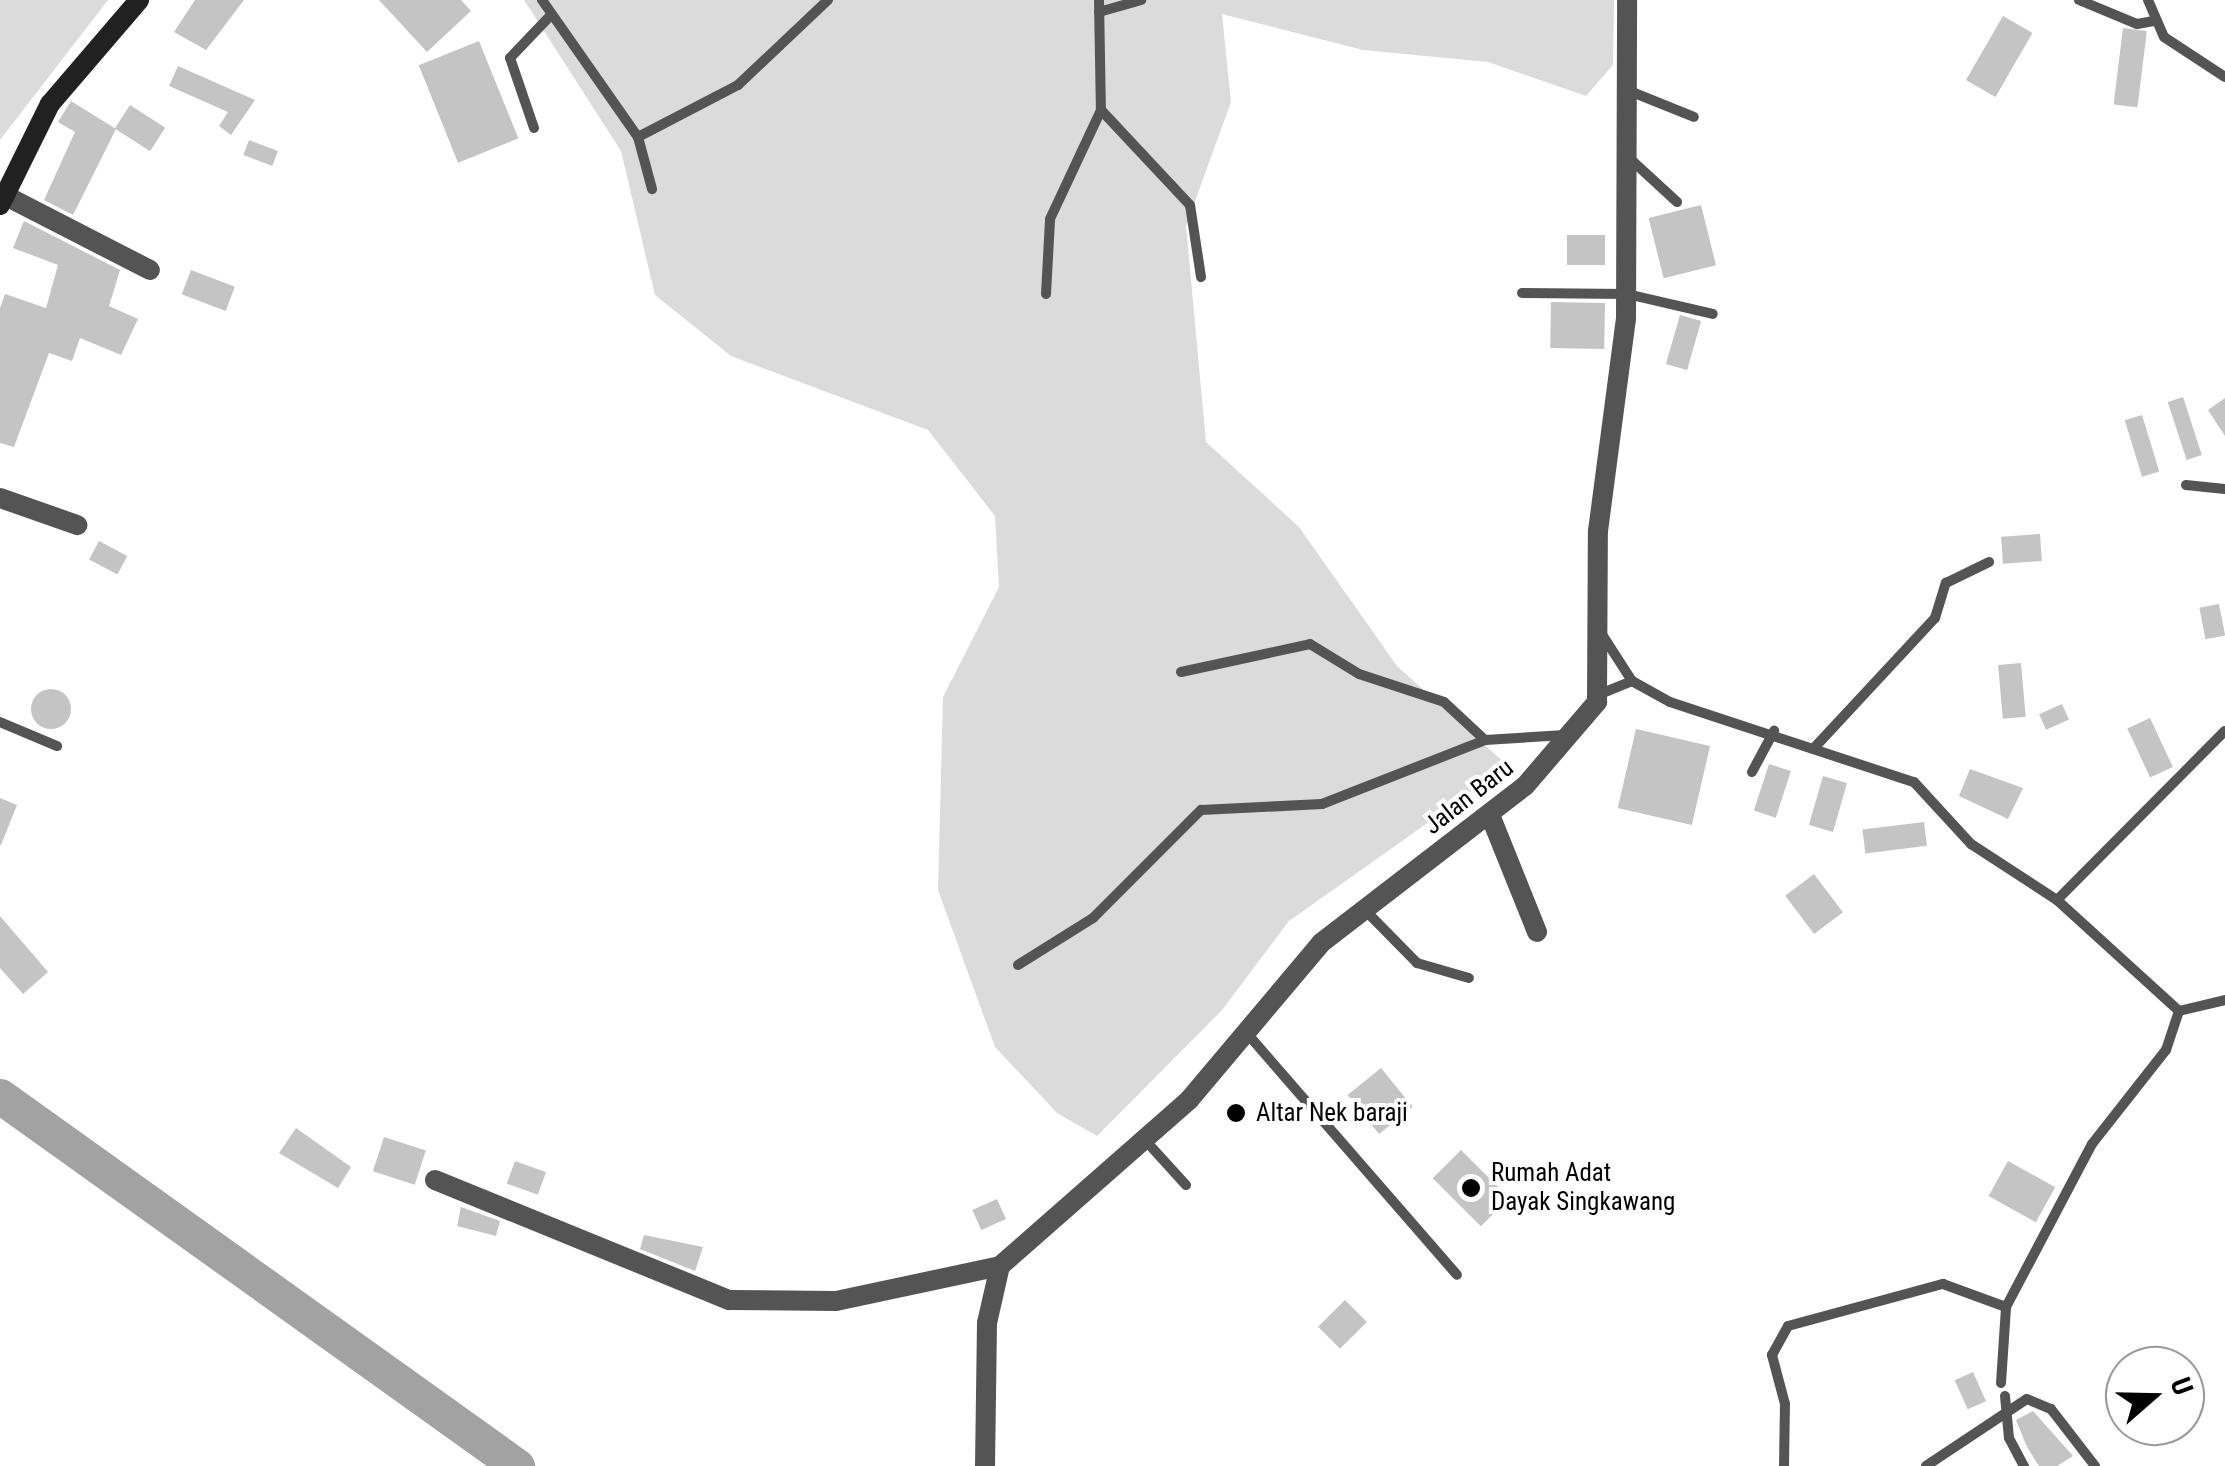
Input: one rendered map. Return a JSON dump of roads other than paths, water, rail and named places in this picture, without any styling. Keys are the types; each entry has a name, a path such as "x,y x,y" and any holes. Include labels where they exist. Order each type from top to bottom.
{"street":[{"path":"139,0 50,104 2,200 150,270"},
{"name":"Jalan Baru","path":"1000,1266 1145,1140 1246,1031 1302,961 1363,908 1490,815 1579,734 1600,694 1598,531 1627,294 1628,0"},
{"path":"0,498 78,525"},
{"path":"1490,815 1538,932"},
{"path":"434,1180 728,1300 836,1301 1000,1266 986,1323 984,1466"}],"lane":[{"path":"542,0 549,17 638,137 652,189"},
{"path":"638,137 738,85 828,0"},
{"path":"1046,294 1050,219 1101,110 1099,6 1140,0"},
{"path":"2079,0 2136,24 2154,21"},
{"path":"2148,0 2154,21 2225,78"},
{"path":"534,128 510,58 549,17"},
{"path":"1626,90 1694,117"},
{"path":"1101,110 1190,205 1201,277"},
{"path":"1626,156 1677,202"},
{"path":"1522,293 1627,294 1713,314"},
{"path":"2186,485 2225,488"},
{"path":"1815,747 1935,618 1946,582 1988,562"},
{"path":"1602,636 1632,681 1670,702 1774,731 1914,782 1971,844 2057,900 2180,1011"},
{"path":"1181,672 1310,644 1359,674 1444,702 1485,740"},
{"path":"1600,694 1632,681"},
{"path":"0,722 58,746"},
{"path":"1752,772 1774,731"},
{"path":"2057,900 2225,731"},
{"path":"1018,964 1093,918 1201,810 1322,804 1485,740 1579,734"},
{"path":"1363,908 1417,962 1470,978"},
{"path":"2180,1011 2225,1000"},
{"path":"2002,1383 2006,1307 2092,1144 2166,1050 2180,1011"},
{"path":"1246,1031 1457,1275"},
{"path":"1145,1140 1186,1185"},
{"path":"1784,1466 1785,1404 1772,1355 1788,1326 1943,1284 2006,1307"},
{"path":"1926,1466 2005,1402 2037,1400 2095,1466"},
{"path":"2005,1402 2024,1466"}],"waterway":[{"path":"0,1096 517,1466"}],"place":[{"name":"Altar Nek baraji","path":"1236,1113"},
{"name":"Rumah Adat Dayak Singkawang","path":"1471,1188"}]}
